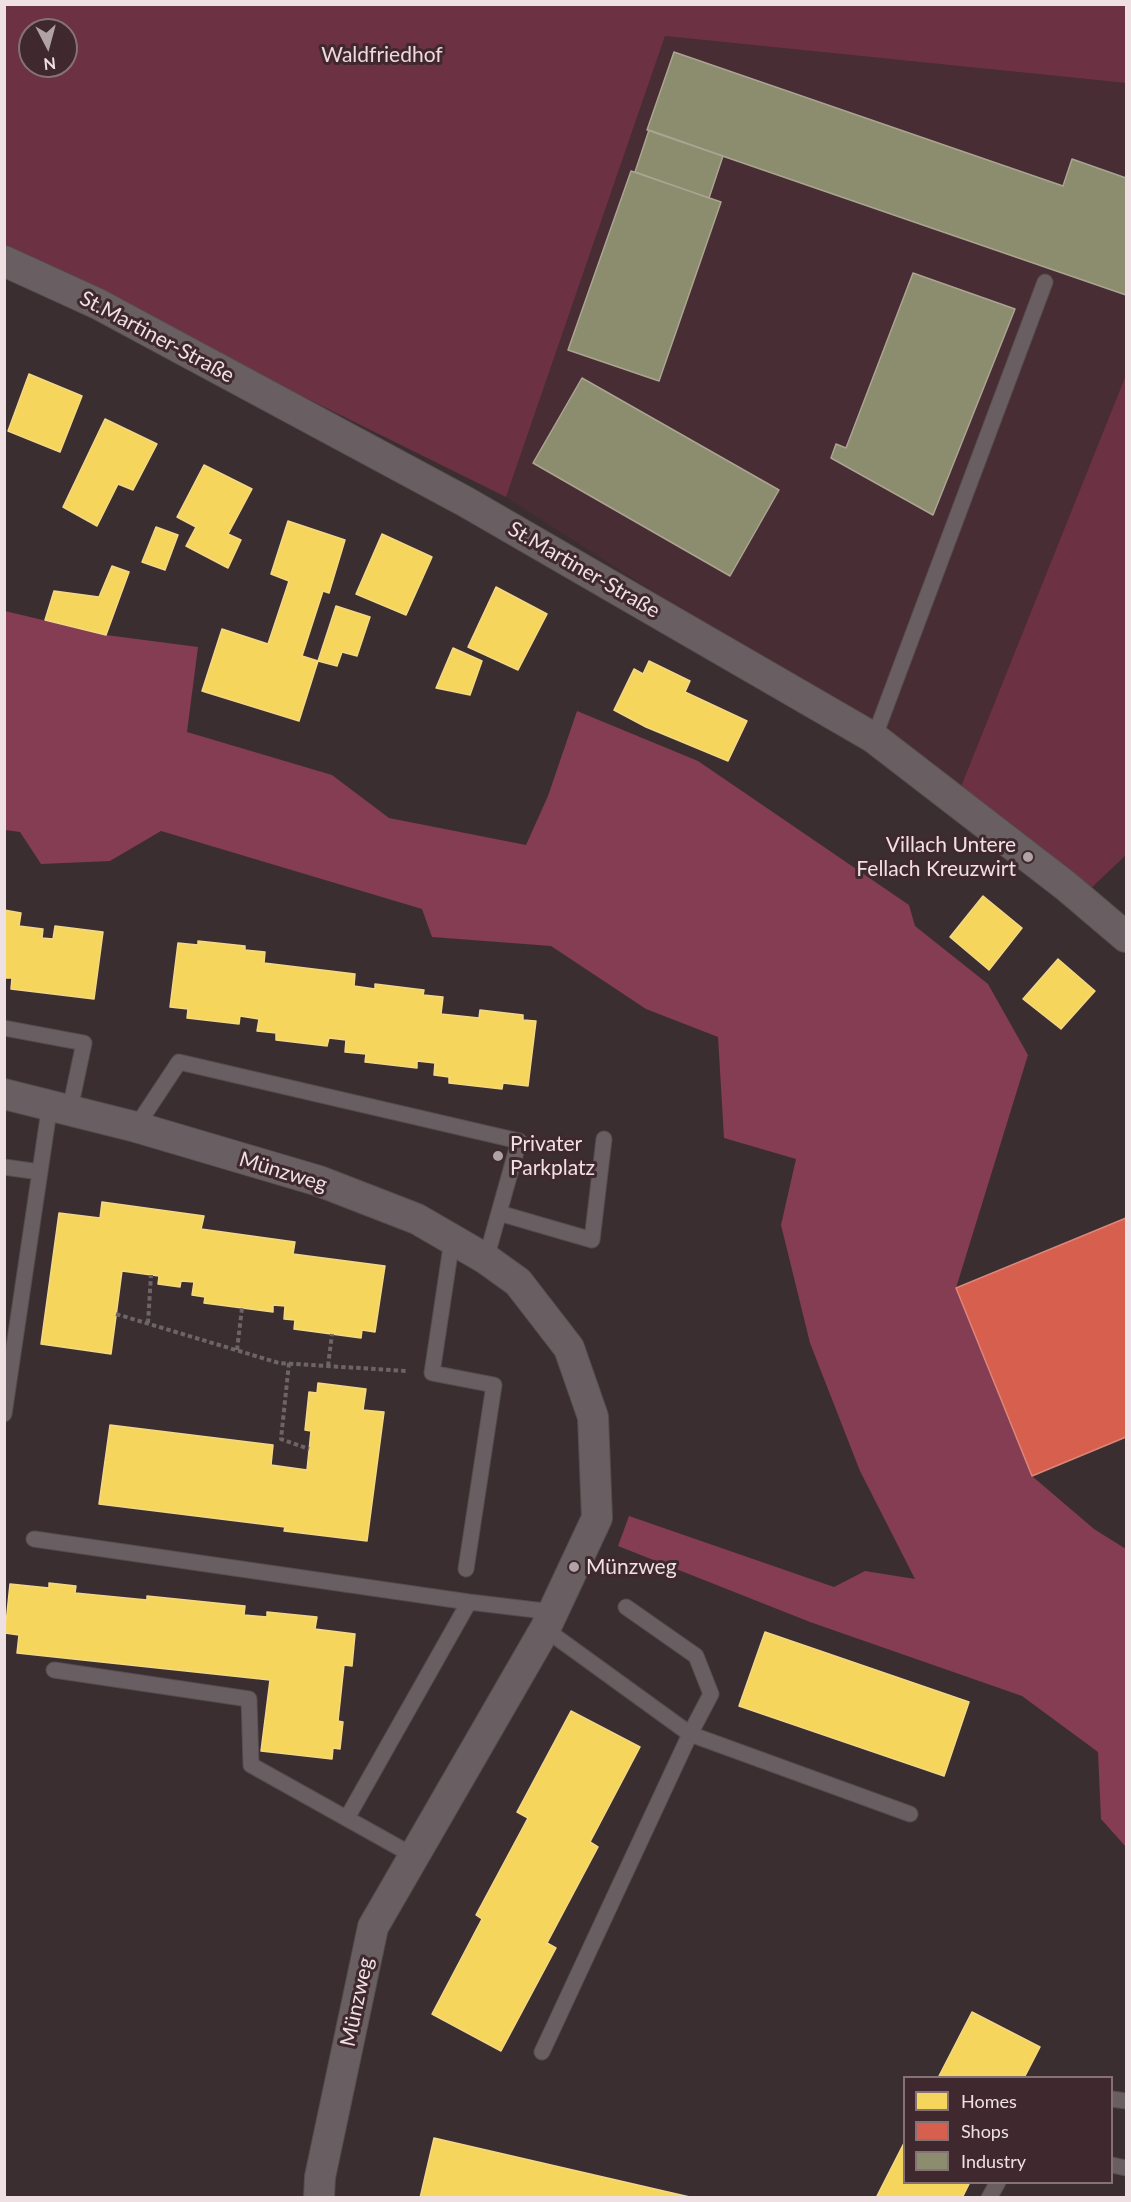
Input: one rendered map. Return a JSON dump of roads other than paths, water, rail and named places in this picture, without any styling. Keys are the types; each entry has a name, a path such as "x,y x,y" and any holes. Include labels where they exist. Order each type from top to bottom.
{"street":[{"name":"St.Martiner-Straße","path":"4,261 98,304 465,502 874,738 1066,886 1126,937"},
{"name":"Münzweg","path":"4,1094 60,1106 136,1127 319,1182 417,1219 486,1259 518,1282 569,1348 593,1417 597,1518 549,1621 373,1927 320,2177 319,2198"}],"lane":[{"path":"874,738 1045,282"},
{"path":"4,1028 84,1043 60,1106 40,1172 4,1414"},
{"path":"136,1127 179,1062 519,1141 486,1259"},
{"path":"499,1213 592,1240 604,1139"},
{"path":"4,1167 40,1172"},
{"path":"452,1240 432,1373 494,1386 466,1569"},
{"path":"34,1539 469,1602 549,1621 690,1734 910,1814"},
{"path":"347,1818 469,1602"},
{"path":"542,2052 690,1734 711,1694 696,1656 626,1607"},
{"path":"54,1670 249,1699 251,1765 414,1856"},
{"path":"989,2198 997,2184"}],"place":[{"name":"Villach Untere Fellach Kreuzwirt","path":"1028,857"},
{"name":"Privater Parkplatz","path":"498,1156"},
{"name":"Münzweg","path":"574,1567"}],"park label":[{"name":"Waldfriedhof","path":"382,55"}]}
